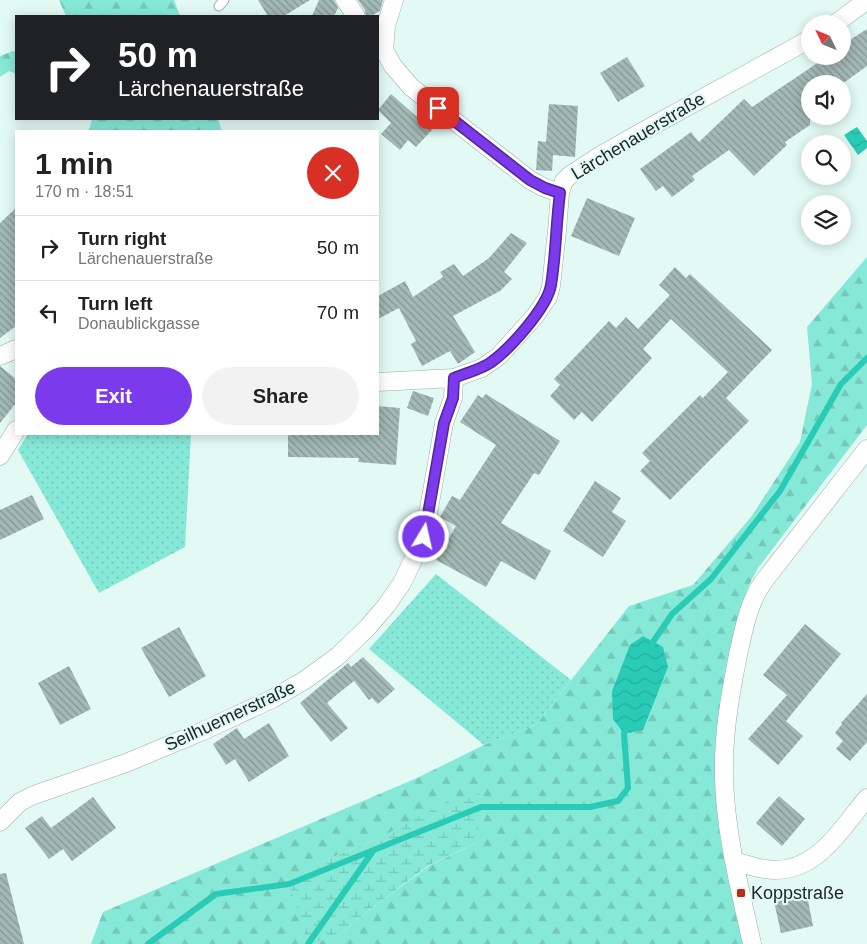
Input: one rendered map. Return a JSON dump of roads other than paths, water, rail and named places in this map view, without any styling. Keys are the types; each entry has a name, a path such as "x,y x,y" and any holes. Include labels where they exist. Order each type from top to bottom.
{"street":[{"path":"345,0 355,15"},
{"path":"847,15 867,0"},
{"path":"390,2 381,47 402,78 530,180 560,193"},
{"name":"Lärchenauerstraße","path":"379,382 412,382 454,378 482,368 499,356 542,306 551,286 560,193 564,181 593,160 708,94 801,44"},
{"path":"0,356 15,349"},
{"name":"Seilhuemerstraße","path":"0,822 20,802 34,795 126,763 203,731 272,699 306,680 338,656 368,628 402,583 424,537 444,423 453,398 454,378"},
{"path":"0,456 15,432"},
{"path":"752,944 726,805 724,754 730,700 749,609 753,598 764,580 867,449"},
{"path":"735,861 766,870 799,866 808,862 827,846 867,798"}],"water":[{"path":"857,127 867,141 867,148 858,155 851,145 851,135 844,135"},
{"path":"643,636 663,647 668,667 643,730 624,734 613,719 612,691 630,645"}],"waterway":[{"path":"651,648 672,614 711,579 780,491 841,384 867,358"},
{"path":"148,944 216,894 289,884 481,807 590,807 618,801 628,788 624,734 627,727"},
{"path":"308,944 373,851"}],"place":[{"name":"Koppstraße","path":"741,893"}]}
